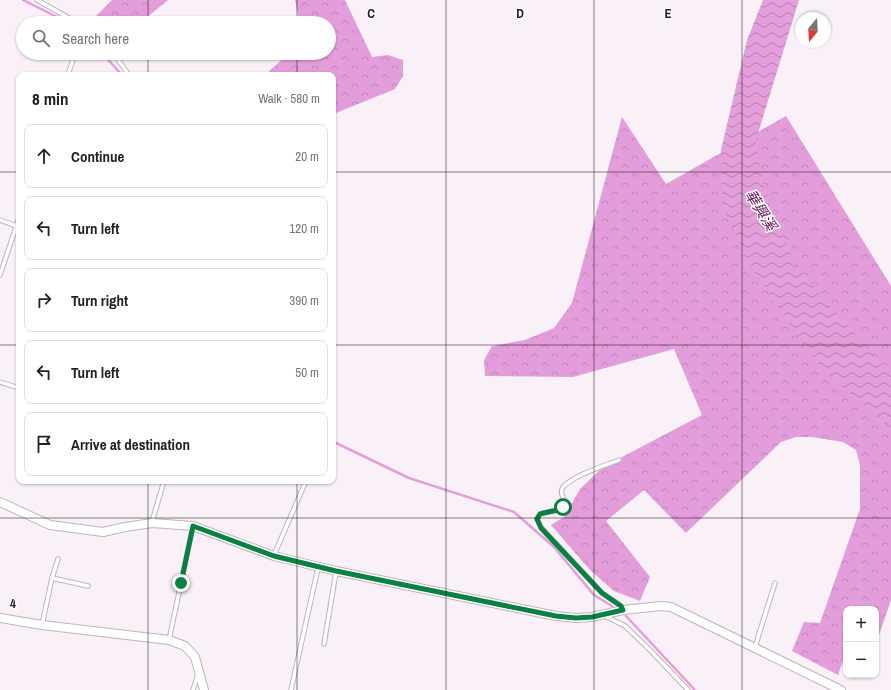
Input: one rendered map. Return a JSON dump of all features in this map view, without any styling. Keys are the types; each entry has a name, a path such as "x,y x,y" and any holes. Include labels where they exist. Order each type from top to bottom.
{"street":[{"path":"0,502 50,525 103,532 152,523 193,526 274,556 336,571 556,616 576,618 592,617 623,610 661,606 671,607 841,690"},
{"path":"0,618 42,625 169,640 185,646 195,657 204,690"}],"lane":[{"path":"37,0 66,16"},
{"path":"69,72 73,60"},
{"path":"118,60 127,72"},
{"path":"0,220 16,225"},
{"path":"0,275 16,231"},
{"path":"0,382 16,387"},
{"path":"619,460 575,477 563,487 561,493 564,501 563,507 560,510 551,510 540,514 537,519 541,528 602,593 621,606 623,610"},
{"path":"152,523 163,484"},
{"path":"274,556 305,484"},
{"path":"169,640 193,526"},
{"path":"42,625 52,578 58,559"},
{"path":"291,690 318,566"},
{"path":"324,644 336,571"},
{"path":"52,578 88,586"},
{"path":"755,648 775,583"},
{"path":"602,615 625,626 688,690"},
{"path":"192,690 198,671"}],"green space":[{"path":"112,0 168,0 149,16 96,16"},
{"path":"295,0 345,0 372,57 388,55 403,60 403,76 395,89 336,113 336,72 268,72 281,60 336,60 336,16 298,16"},
{"path":"786,116 891,286 891,600 879,635 879,606 843,606 843,661 838,675 792,651 804,622 820,623 860,509 860,465 856,450 843,442 812,437 796,437 781,442 686,533 644,490 606,521 650,577 640,601 614,591 590,570 551,525 564,517 580,489 603,467 702,415 674,349 573,377 485,376 484,360 492,346 525,340 554,328 572,303 622,117 666,184"}],"water":[{"name":"華興溪","path":"763,0 799,0 755,143 765,193 796,266 891,376 891,429 818,365 753,270 723,208 721,150 747,40"}],"waterway":[{"path":"23,0 55,16"},
{"path":"108,60 119,72"},
{"path":"336,443 409,478 514,512 554,547 594,595 612,606"},
{"path":"626,616 695,690"}],"route":[{"path":"181,583 193,526 274,556 336,571 556,616 576,618 592,617 623,610 621,606 602,593 541,528 537,519 540,514 551,510 560,510 563,507"}]}
